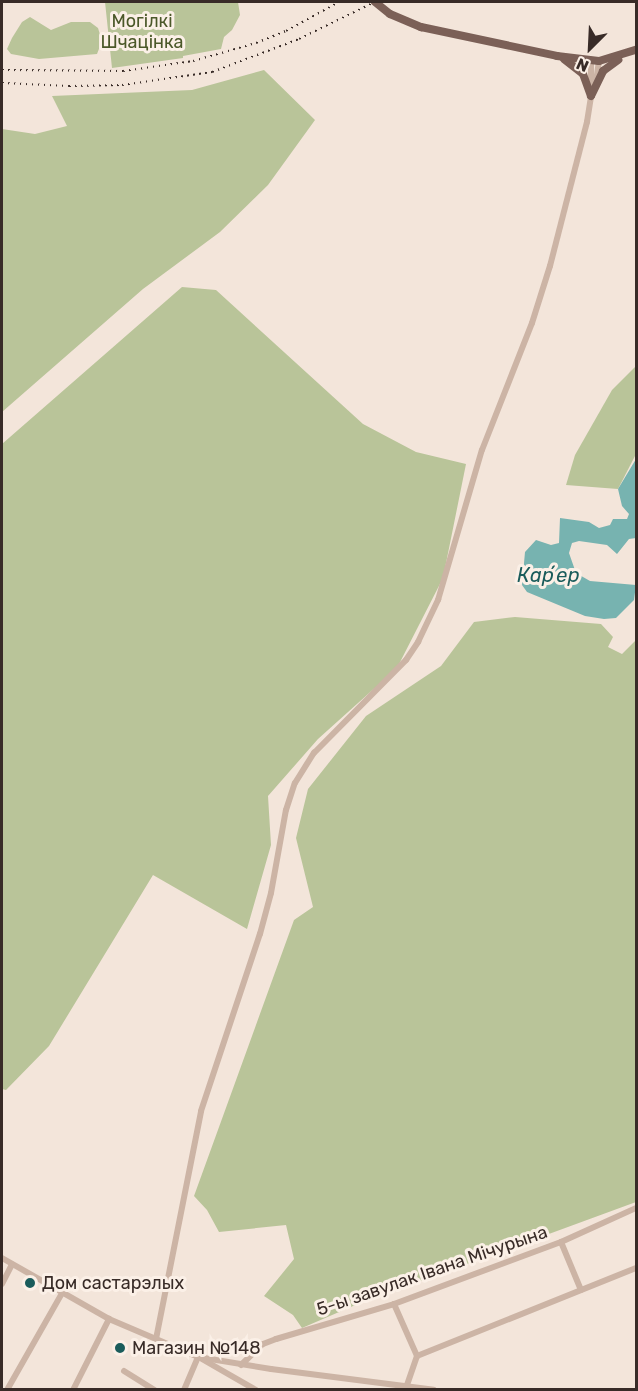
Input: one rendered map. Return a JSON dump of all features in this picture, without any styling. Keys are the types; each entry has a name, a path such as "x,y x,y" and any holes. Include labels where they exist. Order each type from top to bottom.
{"main road":[{"path":"375,2 390,14 421,27 557,56 595,61 633,52"},
{"path":"593,92 605,68 633,52"},
{"path":"557,56 577,67 593,92"}],"street":[{"path":"156,1339 201,1110 260,934 271,893 286,810 295,783 314,753 406,660 430,617 458,535 482,450 539,304 583,144 593,92 595,61"},
{"name":"5-ы завулак Івана Мічурына","path":"241,1365 263,1344 394,1304 561,1242 636,1208"},
{"path":"561,1242 581,1290"},
{"path":"2,1258 109,1319 198,1357 256,1389"},
{"path":"2,1284 12,1264"},
{"path":"417,1356 636,1268"},
{"path":"7,1389 62,1293"},
{"path":"394,1304 417,1356 412,1387"},
{"path":"73,1389 109,1319"},
{"path":"198,1357 241,1365 434,1389"},
{"path":"184,1389 198,1357"},
{"path":"124,1371 155,1389"}],"green space":[{"name":"Могілкі Шчацінка","path":"105,2 238,2 240,15 232,30 224,37 221,49 183,56 183,58 112,68"},
{"path":"30,17 51,30 71,22 90,22 98,28 102,41 97,54 39,59 11,54 7,49 12,38 22,22"},
{"path":"264,70 315,120 268,185 220,232 143,289 2,412 2,129 35,134 67,126 52,96 192,90"},
{"path":"182,287 216,290 363,424 416,452 466,464 443,578 397,668 318,739 268,796 271,845 247,929 153,875 49,1046 6,1090 2,1089 2,444"},
{"path":"636,366 636,454 618,489 566,485 575,455 612,390"},
{"path":"515,617 601,624 613,637 608,647 622,654 636,640 636,1202 353,1306 302,1328 293,1315 264,1296 294,1259 286,1225 219,1232 207,1210 194,1196 294,920 313,907 296,838 308,789 366,716 441,666 474,622"}],"water":[{"name":"Карʼер","path":"636,459 636,538 629,539 617,554 607,545 579,541 572,543 569,553 576,573 590,581 636,585 634,600 616,618 604,619 585,616 527,592 522,585 525,552 536,540 551,545 559,543 560,518 589,522 599,528 610,525 613,519 627,519 629,514 622,506 618,489"}],"railway":[{"path":"2,70 123,71 193,61 256,43 286,31 339,2"},
{"path":"2,83 69,86 122,85 212,72 299,39 375,2"}],"place":[{"name":"Дом састарэлых","path":"30,1283"},
{"name":"Магазин №148","path":"120,1348"}]}
